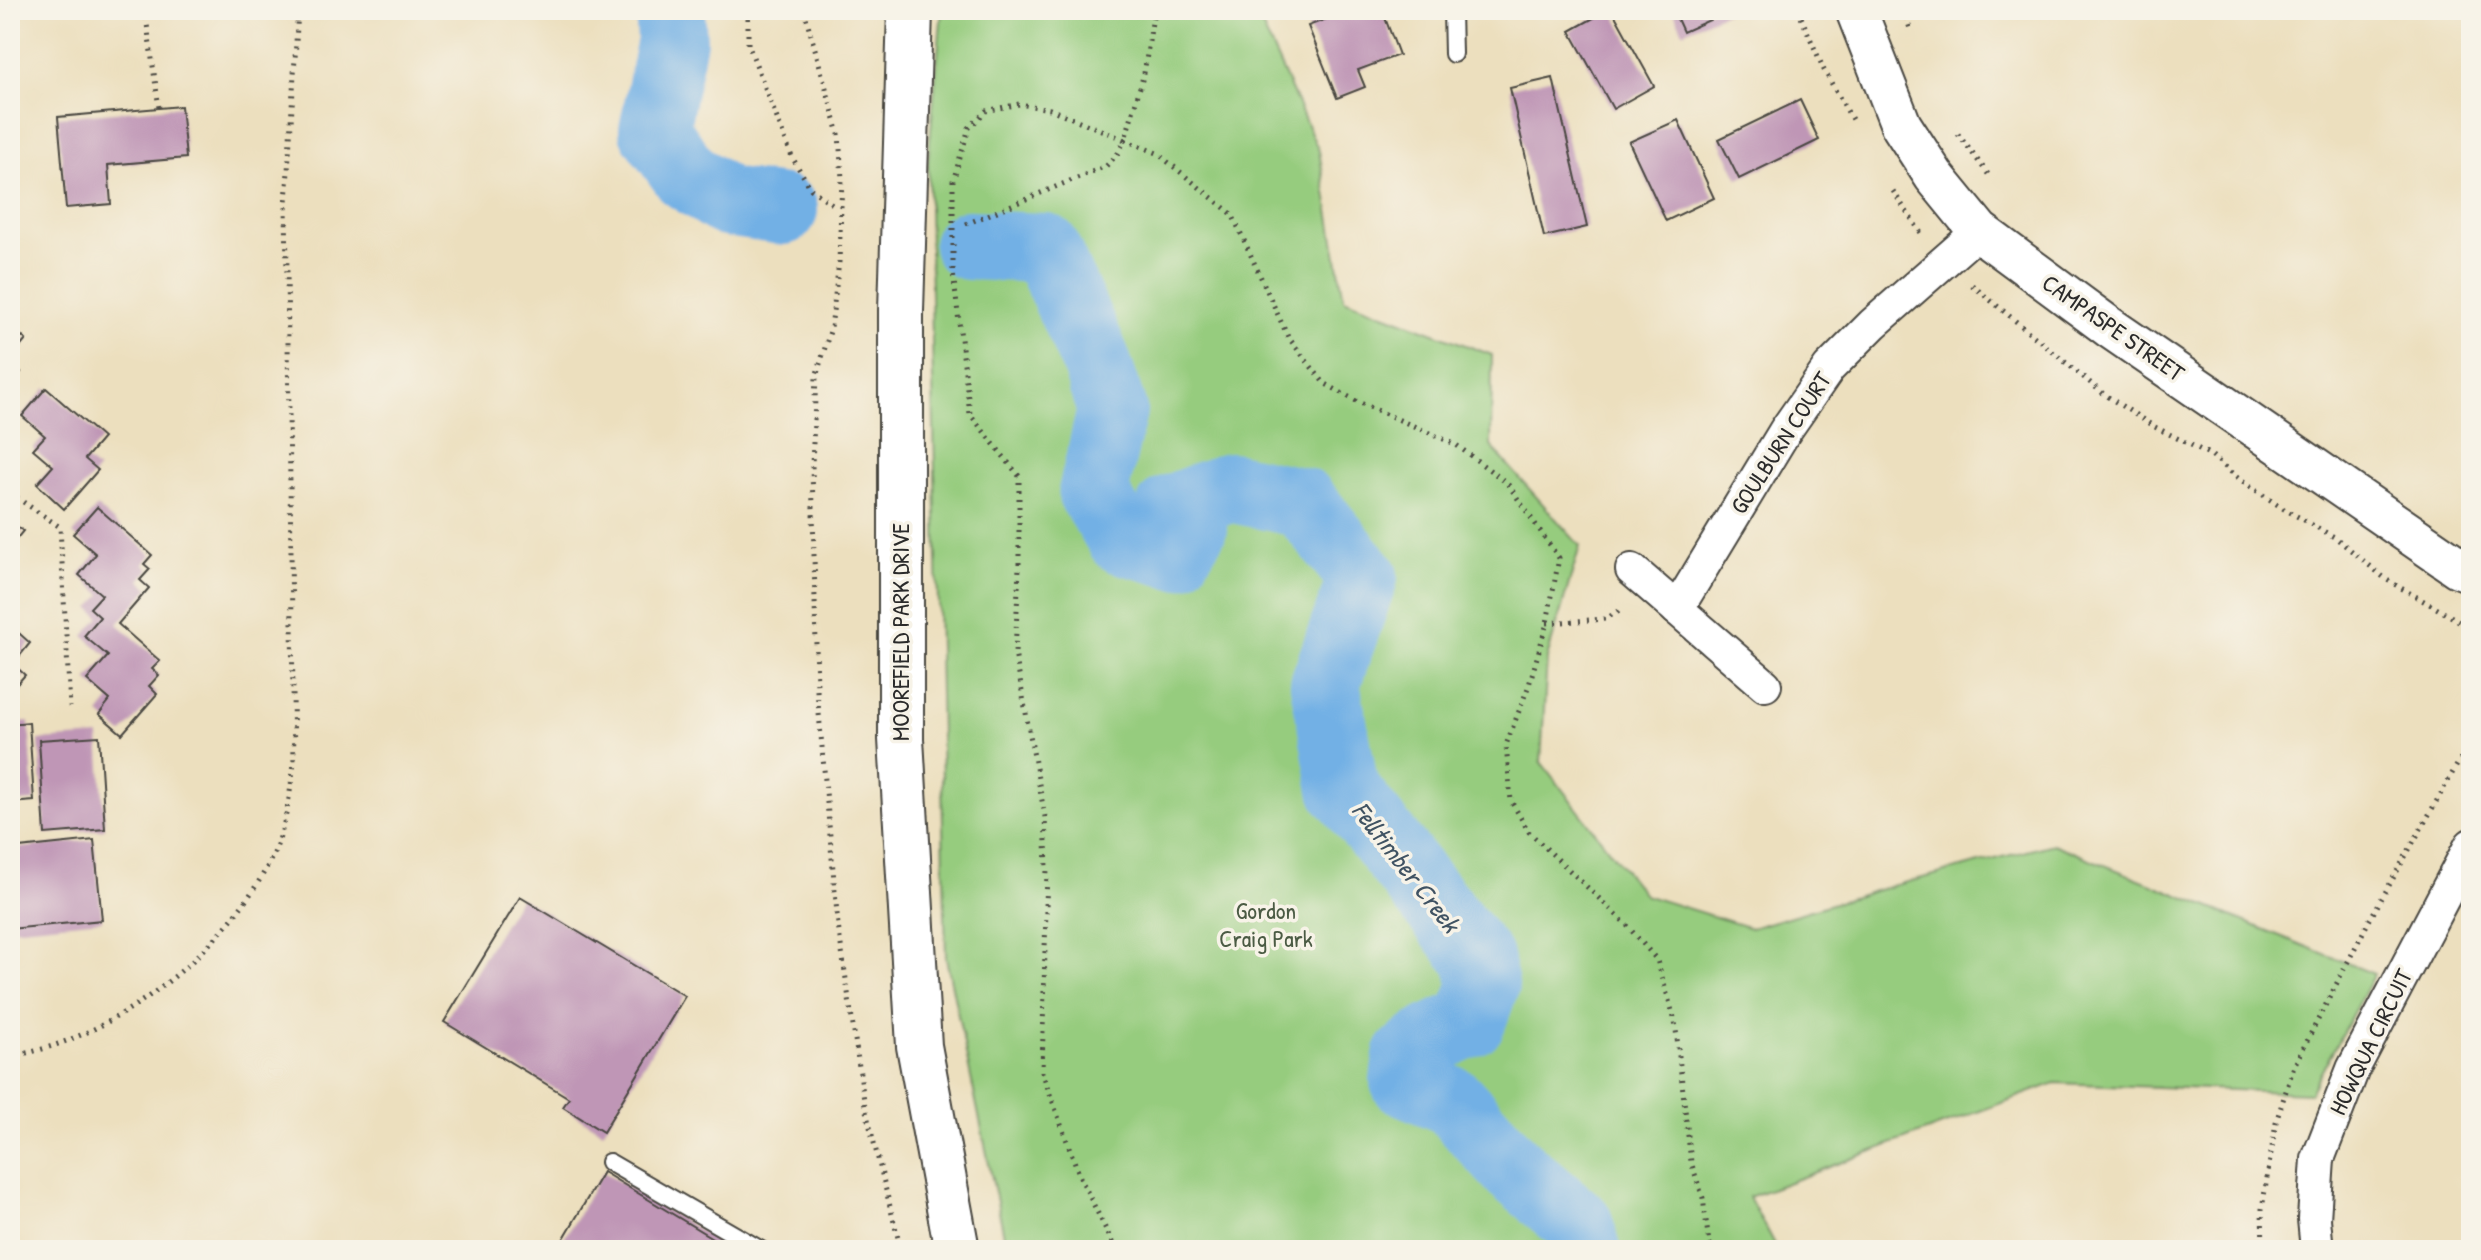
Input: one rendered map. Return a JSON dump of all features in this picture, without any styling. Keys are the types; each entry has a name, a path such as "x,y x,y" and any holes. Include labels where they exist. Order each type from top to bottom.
{"main road":[{"name":"MOOREFIELD PARK DRIVE","path":"910,10 901,311 901,739 919,1046 957,1250"}],"street":[{"name":"CAMPASPE STREET","path":"1856,10 1901,125 1934,176 1979,231 2109,327 2467,574"},
{"name":"GOULBURN COURT","path":"1655,590 1785,431 1829,368 1873,324 1979,231"},
{"path":"1655,590 1765,685"},
{"name":"HOWQUA CIRCUIT","path":"2317,1250 2314,1219 2318,1159 2353,1069 2471,845"}],"lane":[{"path":"1452,10 1453,54"},
{"path":"609,1162 761,1250"}],"path":[{"path":"145,10 159,108"},
{"path":"10,1056 78,1038 118,1018 192,963 220,933 261,878 275,851 286,815 294,763 286,203 298,10"},
{"path":"748,10 748,44 792,157 811,189 835,206"},
{"path":"804,10 839,134 842,179 839,262 831,328 816,377 812,465 817,691 838,925 865,1107 901,1250"},
{"path":"966,224 1106,166 1117,155 1125,140 1144,73 1154,10"},
{"path":"1904,10 1912,36"},
{"path":"1116,1250 1080,1177 1042,1072 1047,868 1045,817 1015,653 1019,476 970,414 953,272 953,181 969,128 986,111 1019,104 1050,109 1157,153 1232,214 1288,337 1324,383 1358,402 1455,444 1507,483 1559,558 1547,623 1529,685 1506,745 1511,801 1529,832 1625,923 1657,960 1675,1021 1691,1162 1703,1198 1709,1243 1715,1250"},
{"path":"1950,125 1996,185"},
{"path":"10,493 60,527 70,707"},
{"path":"1547,623 1605,619 1655,590"},
{"path":"2263,1250 2262,1209 2276,1122 2294,1066 2369,921 2471,740"}],"green space":[{"name":"Gordon Craig Park","path":"942,10 1255,10 1319,151 1344,299 1492,355 1491,446 1580,546 1547,658 1541,762 1644,895 1751,928 1888,887 2053,844 2374,974 2310,1093 2055,1083 1749,1197 1777,1250 1007,1250 946,958 928,162"}],"building":[{"path":"1350,10 1382,10 1399,55 1358,70 1365,87 1337,98 1308,26"},
{"path":"1612,10 1654,86 1613,109 1570,31"},
{"path":"1673,10 1732,10 1683,32"},
{"path":"1553,78 1587,227 1544,237 1510,88"},
{"path":"1800,100 1819,140 1739,179 1719,139"},
{"path":"181,106 186,158 108,165 111,204 66,208 58,117"},
{"path":"1678,120 1714,198 1666,221 1629,142"},
{"path":"10,325 26,340 10,359"},
{"path":"10,362 21,372 10,384"},
{"path":"46,388 103,438 85,459 98,470 64,509 37,484 53,466 33,449 45,436 22,416"},
{"path":"97,507 152,555 144,564 150,569 140,580 149,588 118,624 160,661 152,669 159,675 149,686 157,694 122,734 99,714 110,700 87,680 108,656 84,636 100,617 90,608 102,595 79,575 96,554 73,534"},
{"path":"10,521 23,531 10,547"},
{"path":"10,625 30,643 13,664 25,675 10,692"},
{"path":"29,722 34,801 10,803 10,724"},
{"path":"99,736 105,829 45,834 39,740"},
{"path":"94,840 102,920 10,929 10,849"},
{"path":"520,897 685,996 603,1132 563,1107 569,1098 444,1022"},
{"path":"603,1172 732,1250 557,1250"}],"waterway":[{"name":"Felltimber Creek","path":"670,10 672,40 654,130 687,176 727,202 783,210"},
{"name":"Felltimber Creek","path":"968,245 1045,248 1095,359 1112,410 1093,493 1122,539 1176,554 1192,528 1170,510 1230,487 1303,503 1363,577 1325,684 1344,789 1478,958 1484,985 1471,1021 1432,1039 1408,1057 1405,1081 1452,1101 1514,1169 1578,1223 1586,1250"}]}
